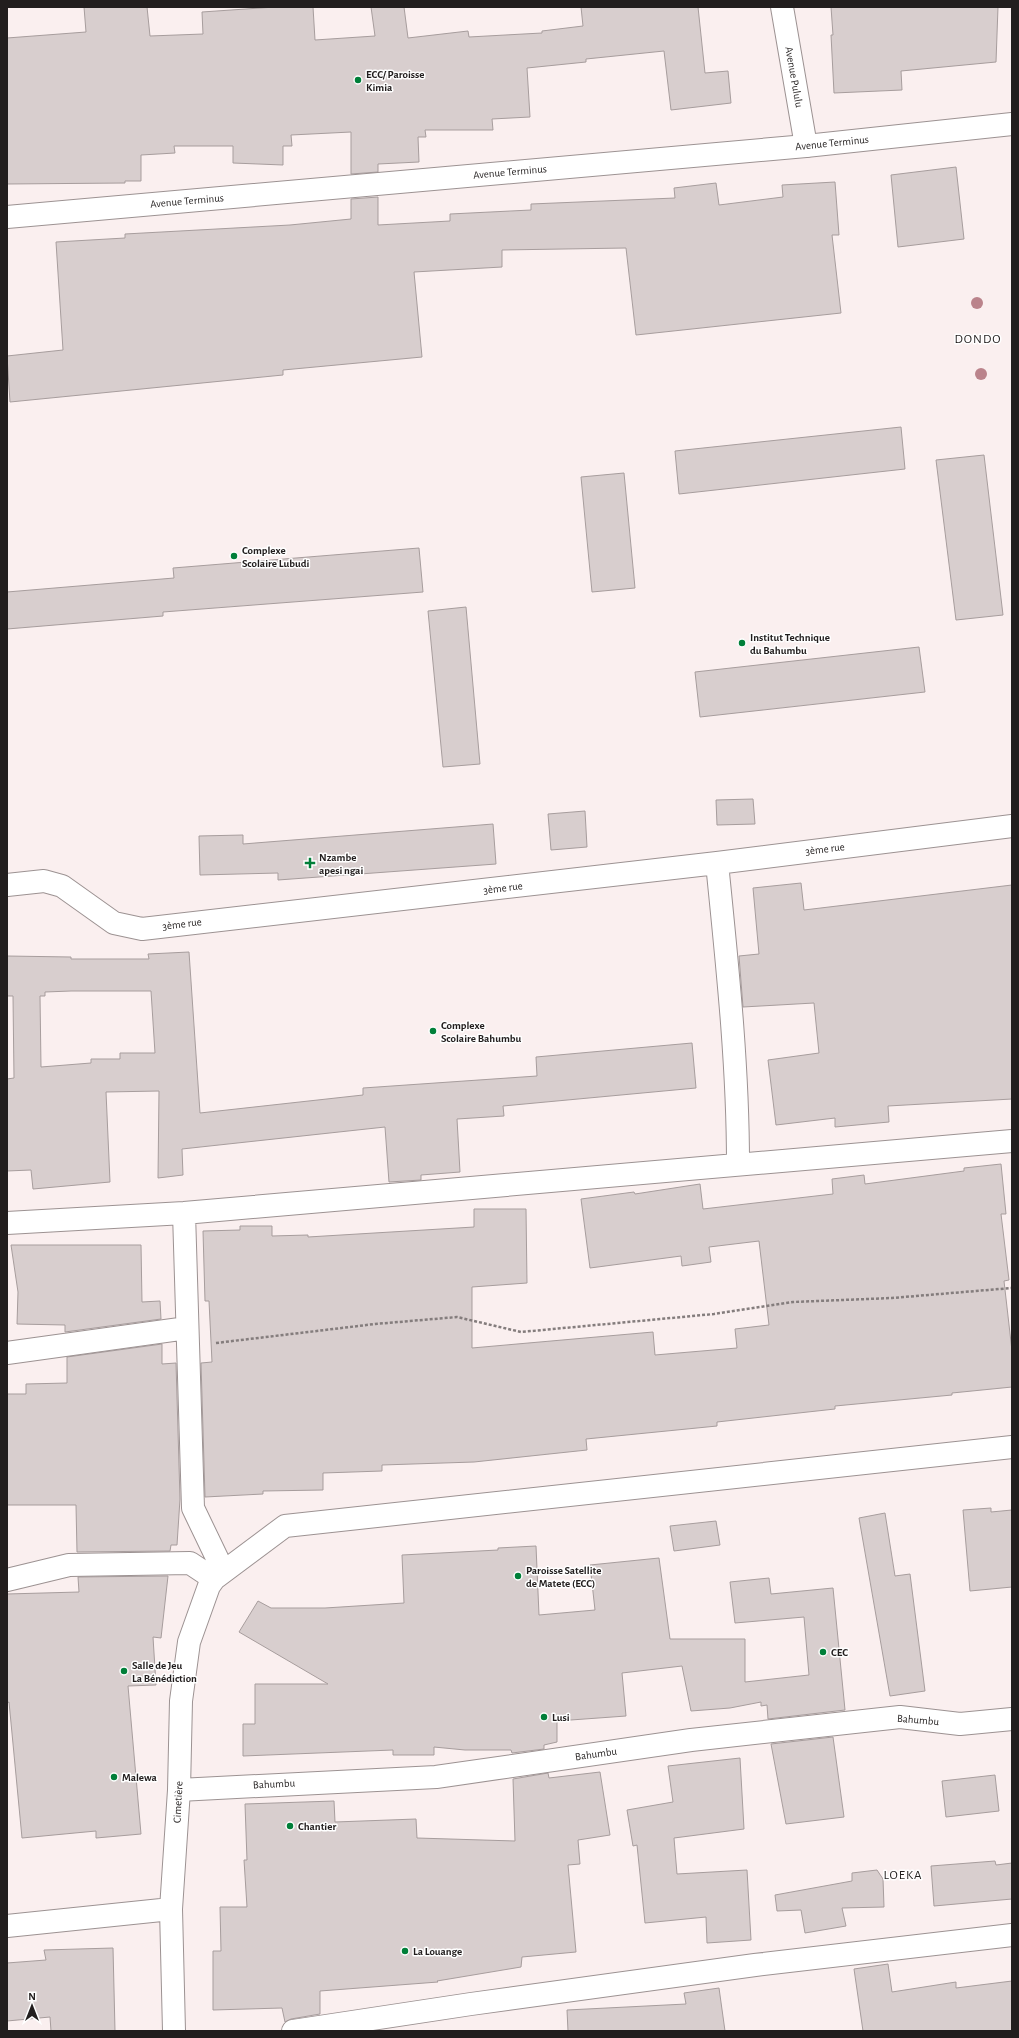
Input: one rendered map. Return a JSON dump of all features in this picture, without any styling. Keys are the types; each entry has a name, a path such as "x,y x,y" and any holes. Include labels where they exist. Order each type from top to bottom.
{"street":[{"name":"Avenue Pululu","path":"782,7 806,146"},
{"name":"Avenue Terminus","path":"7,217 806,146 1012,124"},
{"name":"3ème rue","path":"7,885 44,881 62,886 114,923 142,929 717,863 1012,826"},
{"path":"717,863 732,1014 738,1099 738,1164"},
{"path":"7,1223 184,1213 738,1164 1012,1142"},
{"path":"184,1213 194,1508 218,1560 214,1579"},
{"path":"7,1353 188,1337"},
{"path":"214,1579 285,1526 1012,1447"},
{"path":"7,1580 69,1565 190,1563 214,1579"},
{"name":"Cimetière","path":"174,2031 171,1910 180,1790 181,1701 189,1642 209,1586 214,1579"},
{"name":"Bahumbu","path":"180,1790 436,1777 692,1740 900,1717 960,1724 1012,1719"},
{"path":"7,1926 171,1910"},
{"path":"293,2031 470,2004 754,1965 1012,1935"}],"path":[{"path":"188,1337 457,1317 521,1332 714,1314 793,1302 892,1298 1012,1288"}],"building":[{"path":"84,7 147,7 150,36 203,34 202,12 275,7 313,7 315,40 375,36 371,7 404,7 408,38 468,31 469,37 542,33 542,31 583,26 581,7 698,7 705,73 728,71 731,103 671,110 664,51 586,59 586,62 527,68 530,117 492,119 493,130 425,130 426,137 418,137 419,162 378,164 378,172 351,174 351,132 291,135 292,146 283,146 283,165 233,163 233,146 174,146 175,153 141,155 141,181 125,181 125,183 7,184 7,38 86,32"},
{"path":"831,7 998,7 996,62 901,71 902,90 834,93"},
{"path":"956,167 964,239 898,247 891,175"},
{"path":"835,182 839,235 832,235 841,313 636,335 626,248 502,250 502,267 414,272 422,357 283,370 283,375 10,402 7,356 63,350 56,242 125,238 125,234 290,225 351,219 351,199 378,197 378,225 450,221 450,214 531,210 531,204 675,198 674,188 716,183 719,205 783,197 782,185"},
{"path":"901,427 905,469 679,494 675,451"},
{"path":"984,455 1003,615 956,620 936,460"},
{"path":"624,473 635,588 592,592 581,477"},
{"path":"419,548 423,592 163,612 163,616 7,629 7,592 174,578 173,568"},
{"path":"466,607 480,764 443,767 428,611"},
{"path":"919,647 925,692 700,717 695,672"},
{"path":"753,799 755,824 717,825 716,800"},
{"path":"585,811 587,847 551,850 548,814"},
{"path":"493,824 496,864 278,880 278,873 200,875 199,836 243,835 243,844"},
{"path":"801,883 804,910 1012,885 1012,1099 888,1106 889,1122 835,1127 835,1118 776,1125 768,1060 819,1053 814,1003 743,1007 739,956 759,954 753,888"},
{"path":"189,952 200,1113 363,1095 363,1088 537,1076 536,1057 692,1043 696,1088 503,1106 504,1116 457,1119 460,1172 421,1175 421,1180 389,1182 385,1127 182,1149 183,1175 158,1178 159,1091 106,1092 110,1182 33,1189 31,1170 7,1171 7,1079 14,1078 13,996 7,996 7,956 71,957 71,959 149,959 148,954","holes":["151,991 155,1053 120,1053 120,1059 91,1059 91,1063 41,1067 40,996 45,996 45,992"]},
{"path":"1001,1164 1006,1214 1001,1214 1009,1280 1004,1281 1012,1351 1012,1387 952,1393 952,1395 835,1406 835,1409 717,1422 717,1426 586,1439 587,1450 474,1462 382,1465 382,1471 323,1473 323,1490 263,1491 263,1494 205,1497 201,1363 212,1362 209,1301 205,1301 203,1231 240,1230 240,1226 272,1226 272,1236 308,1235 308,1237 474,1227 474,1209 526,1209 527,1283 472,1287 472,1348 653,1332 655,1355 737,1348 735,1329 769,1325 759,1241 709,1247 711,1262 682,1266 681,1256 590,1268 581,1199 634,1192 635,1194 700,1184 703,1209 833,1194 832,1179 864,1175 865,1184 964,1171 964,1168"},
{"path":"11,1245 141,1245 142,1302 160,1301 161,1319 65,1332 65,1325 17,1324 18,1292"},
{"path":"162,1344 162,1364 176,1363 180,1499 177,1545 171,1545 170,1551 77,1552 76,1505 7,1505 7,1394 26,1394 26,1384 67,1383 67,1357"},
{"path":"991,1508 991,1512 1012,1510 1012,1587 970,1591 963,1510"},
{"path":"885,1513 895,1576 910,1574 925,1691 890,1696 859,1518"},
{"path":"716,1521 720,1545 674,1551 670,1526"},
{"path":"536,1546 539,1615 595,1610 590,1565 659,1558 670,1639 745,1639 745,1682 809,1675 804,1617 735,1623 730,1582 769,1578 771,1594 833,1588 845,1710 768,1719 767,1705 761,1706 761,1702 730,1708 691,1711 682,1666 622,1673 626,1716 557,1721 557,1742 544,1745 544,1749 512,1753 511,1750 465,1750 434,1747 434,1755 393,1755 393,1750 243,1756 243,1724 255,1724 255,1684 328,1684 239,1632 258,1601 271,1608 325,1608 404,1603 402,1555 498,1550 498,1548"},
{"path":"168,1576 161,1638 153,1637 156,1685 128,1686 141,1834 96,1838 96,1831 22,1838 9,1702 7,1703 7,1594 79,1592 78,1577"},
{"path":"833,1737 844,1817 786,1824 771,1744"},
{"path":"740,1758 744,1829 674,1838 677,1874 747,1870 751,1940 707,1943 706,1917 645,1923 637,1845 633,1846 627,1810 673,1802 668,1766"},
{"path":"600,1772 610,1835 578,1840 580,1864 568,1865 576,1952 522,1957 521,1967 437,1981 438,1982 320,1991 320,2014 291,2019 285,2022 282,2008 213,2010 213,1951 221,1951 220,1907 247,1907 244,1860 247,1860 245,1804 334,1801 335,1822 416,1819 417,1838 515,1841 513,1779 548,1773 549,1778"},
{"path":"995,1775 999,1811 946,1817 942,1781"},
{"path":"995,1861 996,1865 1012,1863 1012,1899 934,1906 931,1866"},
{"path":"877,1870 883,1879 884,1907 842,1908 846,1926 805,1933 801,1910 777,1911 775,1895 852,1881 852,1873"},
{"path":"113,1948 115,2031 51,2031 50,2017 7,2021 7,1963 46,1960 44,1950"},
{"path":"888,1964 892,1992 956,1982 956,1988 1012,1981 1012,2031 863,2031 854,1969"},
{"path":"719,1988 725,2031 568,2031 567,2010 686,2004 684,1993"}],"place":[{"name":"ECC/ Paroisse Kimia","path":"358,80"},
{"name":"Complexe Scolaire Lubudi","path":"234,556"},
{"name":"Institut Technique du Bahumbu","path":"742,643"},
{"name":"Nzambe apesi ngai","path":"310,863"},
{"name":"Complexe Scolaire Bahumbu","path":"433,1031"},
{"name":"Paroisse Satellite de Matete (ECC)","path":"518,1576"},
{"name":"CEC","path":"823,1652"},
{"name":"Salle de Jeu La Bénédiction","path":"124,1671"},
{"name":"Lusi","path":"544,1717"},
{"name":"Malewa","path":"114,1777"},
{"name":"Chantier","path":"290,1826"},
{"name":"La Louange","path":"405,1951"}],"district":[{"name":"DONDO","path":"978,339"},
{"name":"LOEKA","path":"903,1875"}]}
